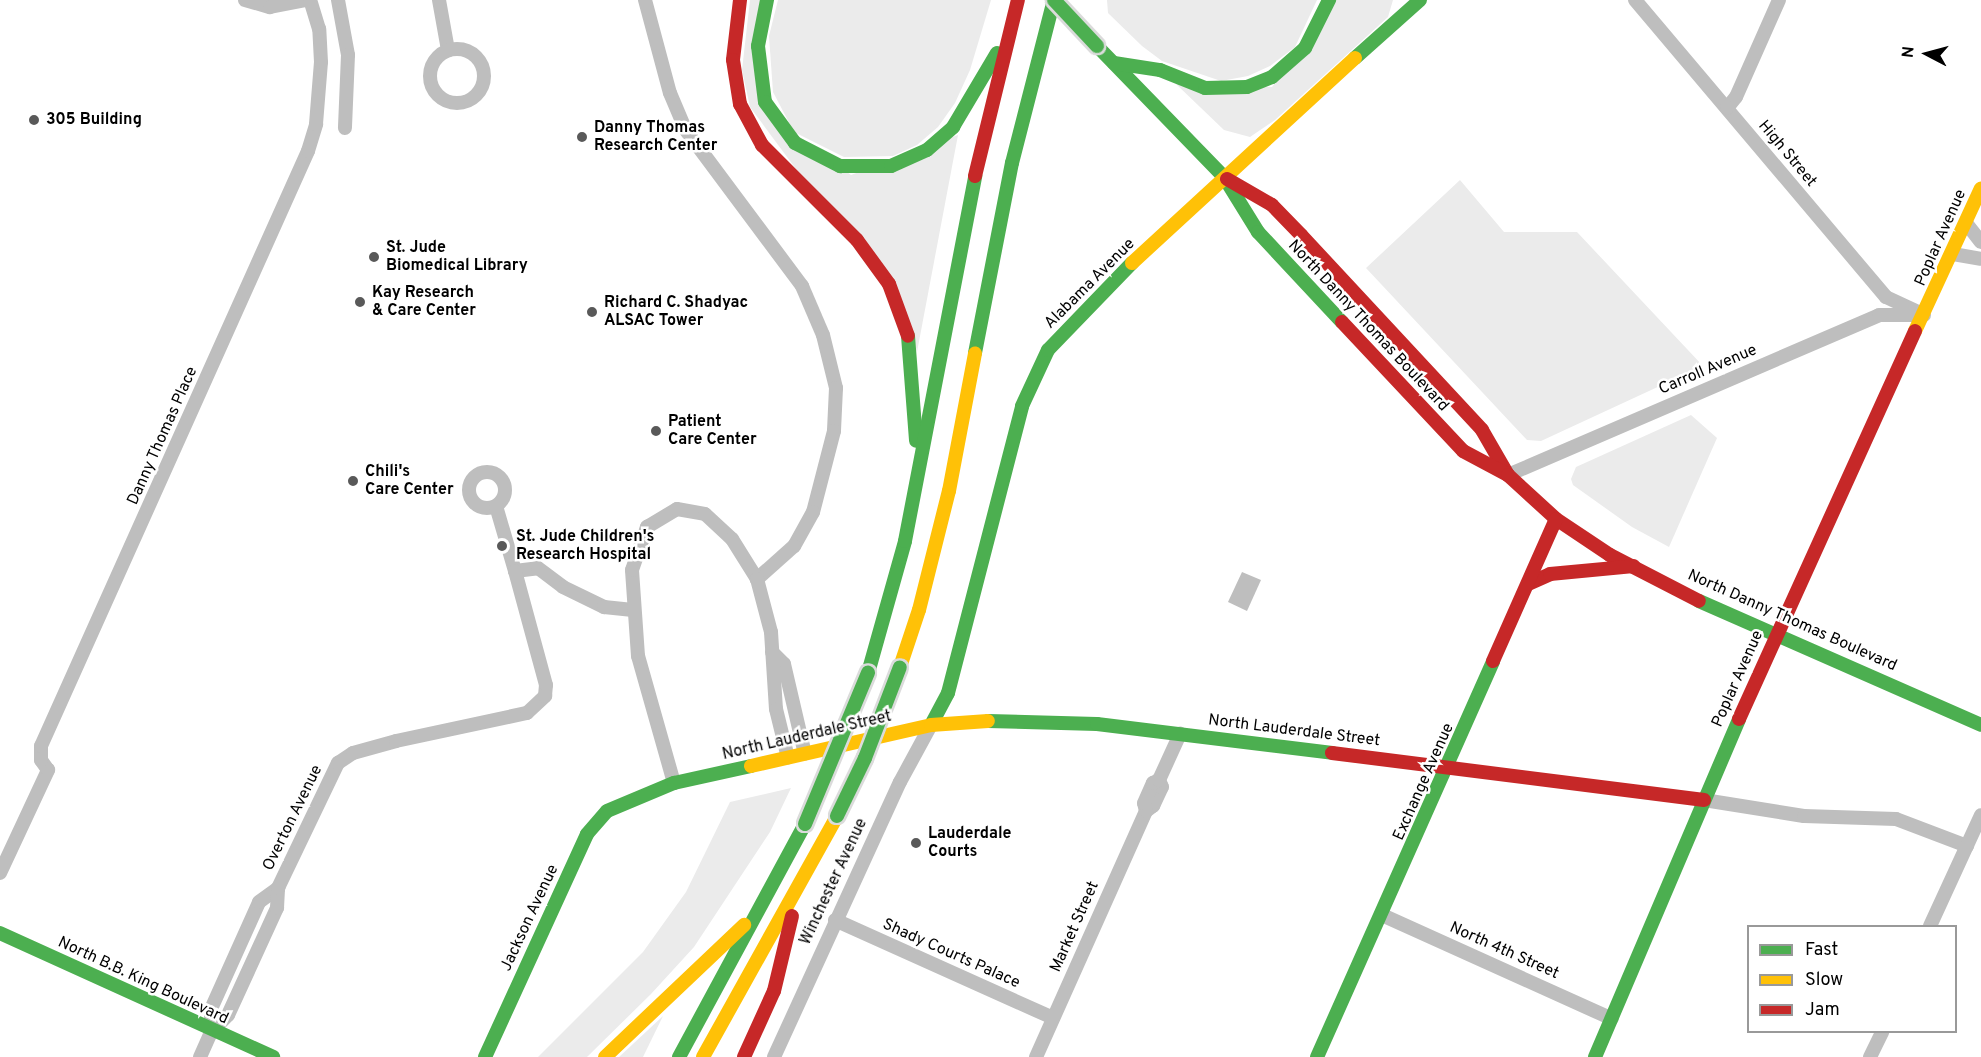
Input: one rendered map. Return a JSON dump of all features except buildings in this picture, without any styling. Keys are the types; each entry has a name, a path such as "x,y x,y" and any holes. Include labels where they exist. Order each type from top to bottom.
{"main road":[{"path":"740,0 734,76 740,104 752,129 776,161 870,255 890,284 901,311 911,352 918,477"},
{"path":"767,0 757,66 769,110 784,131 806,152 824,161 857,168 904,162 941,140 953,126 1009,33"},
{"path":"679,1057 805,824 868,673 905,541 978,162 1018,0"},
{"path":"703,1057 837,816 865,758 900,667 945,512 1008,183 1054,0"},
{"name":"North Danny Thomas Boulevard","path":"1054,0 1224,177 1258,232 1463,451 1508,475 1556,519 1634,566 1775,635 1981,725"},
{"path":"1114,63 1160,70 1205,88 1247,87 1272,77 1305,48 1329,0"},
{"name":"Alabama Avenue","path":"931,725 948,693 1010,450 1034,375 1048,350 1083,310 1224,177 1420,0"},
{"name":"North Danny Thomas Boulevard","path":"1224,177 1272,205 1301,235 1482,430 1508,475"},
{"name":"Poplar Avenue","path":"1595,1057 1775,635 1953,254 1981,188"},
{"name":"Exchange Avenue","path":"1317,1057 1448,768 1556,519"},
{"path":"1528,584 1550,574 1634,566"},
{"name":"North Lauderdale Street","path":"619,804 674,783 931,725 1050,722 1180,734 1704,800"},
{"name":"Jackson Avenue","path":"485,1057 587,834 599,817 619,804"},
{"path":"744,1057 774,991 799,887"},
{"path":"605,1057 759,911"},
{"name":"North B.B. King Boulevard","path":"0,933 212,1032 273,1057"}],"street":[{"path":"245,0 270,7 308,0"},
{"name":"Danny Thomas Place","path":"0,873 48,770 41,760 41,746 308,151 316,124 321,62 319,29 308,0"},
{"path":"338,0 348,55 345,128"},
{"path":"439,0 448,50"},
{"path":"645,0 670,93 685,129 802,286 823,335 836,388 834,431 813,512 794,546 757,579"},
{"name":"High Street","path":"1635,0 1886,297 1924,315"},
{"path":"1727,108 1736,97 1779,0"},
{"path":"1966,223 1981,242"},
{"path":"1953,254 1981,259"},
{"name":"Carroll Avenue","path":"1508,475 1879,315 1924,315"},
{"path":"496,506 515,570 538,568 563,587 604,607 633,610"},
{"path":"674,783 638,656 632,570 647,527 677,509 705,514 732,539 757,579 772,652 776,709 788,758"},
{"name":"Overton Avenue","path":"200,1057 212,1032 212,1009 259,902 278,888 338,763 353,753 396,741 527,713 545,696 546,685 515,570"},
{"path":"772,652 784,664 805,754"},
{"name":"Winchester Avenue","path":"774,1057 900,782 931,725"},
{"name":"Market Street","path":"1036,1057 1146,811 1144,803 1153,783 1159,780 1180,734"},
{"name":"North Lauderdale Street","path":"1704,800 1804,816 1896,819 1967,846"},
{"path":"1931,925 1981,815"},
{"name":"North 4th Street","path":"1382,915 1612,1019"},
{"name":"Shady Courts Palace","path":"835,920 1053,1018"},
{"path":"1870,1057 1882,1033"}],"shaded area":[{"path":"750,0 762,0 761,108 851,175 958,135 917,352 911,324 750,107 742,70"},
{"path":"778,0 991,0 970,70 955,103 938,127 917,145 893,156 844,157 794,132 773,92 769,36"},
{"path":"1107,0 1317,0 1295,47 1270,66 1248,76 1221,81 1162,61 1142,46 1108,13"},
{"path":"1335,0 1393,0 1388,17 1275,120 1250,137 1224,130 1176,84 1272,87"},
{"path":"1460,180 1504,232 1577,232 1703,366 1541,441 1527,440 1366,268"},
{"path":"1691,415 1717,438 1669,547 1632,527 1573,485 1571,479 1576,467"},
{"path":"1242,572 1261,580 1247,611 1228,602"},
{"path":"791,788 770,832 694,947 651,994 587,1057 538,1057 643,952 686,892 730,802"},
{"path":"663,1016 643,1057 619,1057"}],"traffic: fast":[{"path":"767,0 758,46 765,102 795,143 840,166 891,166 927,150 953,127 997,53"},
{"path":"975,353 1012,163 1054,0"},
{"path":"1054,0 1097,46"},
{"path":"1114,63 1160,70 1205,88 1247,87 1272,77 1305,48 1329,0"},
{"path":"1355,58 1420,0"},
{"path":"1097,46 1224,177 1258,232 1342,322"},
{"path":"868,673 905,541 975,176"},
{"path":"931,725 948,693 1022,406 1048,350 1132,263"},
{"path":"908,336 916,441"},
{"path":"1699,601 1981,725"},
{"path":"1317,1057 1493,661"},
{"path":"837,816 865,758 900,667"},
{"path":"805,824 868,673"},
{"path":"1595,1057 1739,719"},
{"path":"988,721 1097,724 1332,753"},
{"path":"485,1057 587,834 607,811 674,783 751,766"},
{"path":"679,1057 805,824"},
{"path":"0,933 273,1057"}],"traffic: slow":[{"path":"1132,263 1355,58"},
{"path":"1915,331 1981,188"},
{"path":"900,667 919,610 949,491 975,353"},
{"path":"751,766 931,725 988,721"},
{"path":"703,1057 837,816"},
{"path":"605,1057 744,925"}],"traffic: jam":[{"path":"740,0 733,60 740,104 762,145 857,240 889,284 908,336"},
{"path":"975,176 1018,0"},
{"path":"1227,179 1272,205 1301,235 1482,430 1508,475"},
{"path":"1342,322 1463,451 1508,475 1556,519 1610,555 1699,601"},
{"path":"1739,719 1915,331"},
{"path":"1493,661 1556,519"},
{"path":"1528,584 1550,574 1634,566"},
{"path":"1332,753 1704,800"},
{"path":"744,1057 774,991 792,916"}],"place":[{"name":"305 Building","path":"34,120"},
{"name":"Danny Thomas Research Center","path":"582,137"},
{"name":"St. Jude Biomedical Library","path":"374,257"},
{"name":"Kay Research & Care Center","path":"360,302"},
{"name":"Richard C. Shadyac ALSAC Tower","path":"592,312"},
{"name":"Patient Care Center","path":"656,431"},
{"name":"Chili's Care Center","path":"353,481"},
{"name":"St. Jude Children's Research Hospital","path":"502,546"},
{"name":"Lauderdale Courts","path":"916,843"}]}
